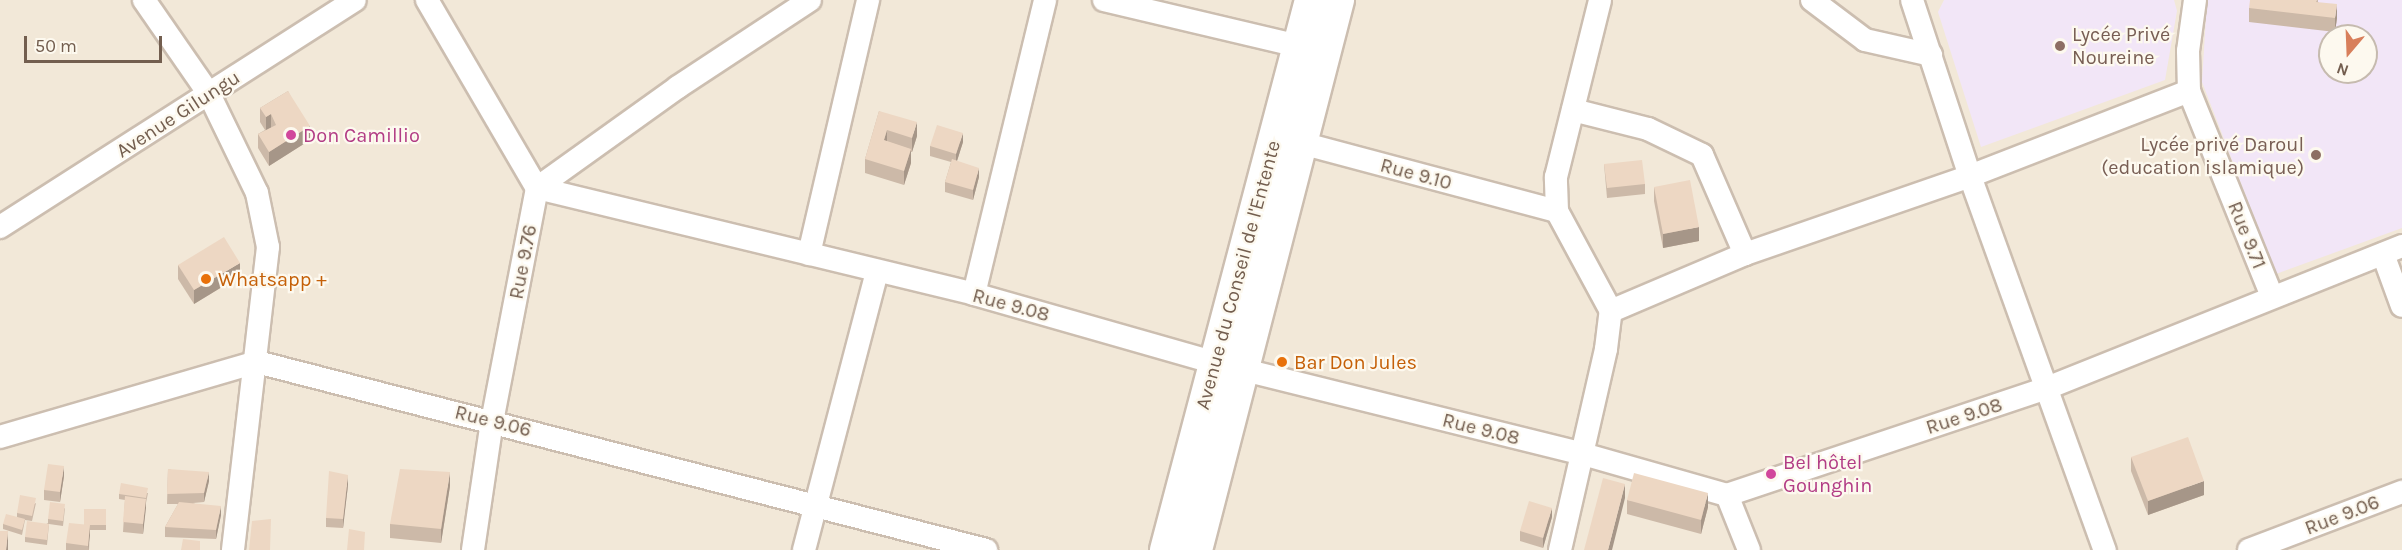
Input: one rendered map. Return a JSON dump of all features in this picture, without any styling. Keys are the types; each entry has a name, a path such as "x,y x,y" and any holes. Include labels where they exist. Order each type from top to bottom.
{"street":[{"path":"144,0 209,94 257,193 268,247 257,362 233,550"},
{"name":"Avenue Gilungu","path":"0,227 355,0"},
{"path":"427,0 537,188 678,87 810,0"},
{"path":"809,254 868,0"},
{"path":"974,294 1046,0"},
{"path":"1104,0 1312,49"},
{"name":"Avenue du Conseil de l'Entente","path":"1311,0 1312,49"},
{"name":"Avenue du Conseil de l'Entente","path":"1166,550 1228,366 1312,49 1338,0"},
{"path":"1560,550 1583,454 1611,311 1557,211 1556,177 1599,0"},
{"path":"1812,0 1865,40 1931,55"},
{"path":"1912,0 1970,176 2105,550"},
{"name":"Rue 9.71","path":"2195,0 2189,91 2272,296"},
{"path":"1611,311 1745,254 1970,176 2189,91"},
{"path":"1573,110 1648,129 1702,155 1745,254"},
{"name":"Rue 9.10","path":"1287,140 1557,211"},
{"name":"Rue 9.08","path":"537,188 974,294 1228,366 1583,454 1727,495 2047,388 2272,296 2392,250"},
{"name":"Rue 9.76","path":"473,550 492,421 537,188"},
{"path":"2392,250 2402,306"},
{"path":"804,550 877,272"},
{"path":"0,437 257,362"},
{"name":"Rue 9.06","path":"257,362 987,550"},
{"name":"Avenue du Conseil de l'Entente","path":"1196,550 1228,366"},
{"name":"Rue 9.06","path":"2249,550 2402,492"},
{"path":"1727,495 1749,550"}],"shaded area":[{"path":"0,0 2402,0 2402,550 0,550"},
{"name":"Lycée Privé Noureine","path":"1944,0 2174,0 2177,11 2165,80 1981,147 1938,12"},
{"name":"Lycée privé Daroul (education islamique)","path":"2207,0 2402,0 2402,228 2276,274 2202,82"}],"building":[{"path":"2250,0 2317,0 2316,2 2337,4 2335,18 2249,8"},
{"path":"288,91 310,126 269,152 258,134 276,125 271,114 266,117 260,108"},
{"path":"879,111 917,122 912,138 887,130 884,140 911,149 904,171 865,159"},
{"path":"937,125 963,133 956,154 930,146"},
{"path":"952,159 979,168 973,190 945,182"},
{"path":"1642,160 1645,184 1607,188 1604,164"},
{"path":"1690,180 1699,227 1663,234 1654,187"},
{"path":"224,237 240,263 194,290 178,265"},
{"path":"2188,437 2204,481 2148,501 2131,457"},
{"path":"48,464 64,466 60,492 44,490"},
{"path":"168,469 209,472 204,493 167,494"},
{"path":"400,469 450,472 441,529 390,524"},
{"path":"329,471 348,475 343,519 326,518"},
{"path":"1634,473 1708,493 1701,520 1627,500"},
{"path":"1603,478 1625,484 1608,550 1584,550"},
{"path":"121,483 148,488 146,498 119,494"},
{"path":"20,495 36,498 32,516 17,513"},
{"path":"125,496 146,499 143,524 123,522"},
{"path":"1529,501 1552,508 1543,538 1520,531"},
{"path":"50,502 65,504 63,521 48,519"},
{"path":"179,502 221,506 216,530 165,527"},
{"path":"84,509 106,509 106,525 84,525"},
{"path":"6,514 25,519 22,530 3,524"},
{"path":"271,519 270,550 249,550 252,521"},
{"path":"27,521 49,524 47,540 25,537"},
{"path":"69,523 90,525 88,546 66,543"},
{"path":"349,529 365,532 364,550 347,550"},
{"path":"0,531 8,531 6,550 0,550"},
{"path":"183,539 200,541 200,550 181,550"}],"place":[{"name":"Lycée Privé Noureine","path":"2060,46"},
{"name":"Don Camillio","path":"291,135"},
{"name":"Lycée privé Daroul (education islamique)","path":"2316,155"},
{"name":"Whatsapp +","path":"206,279"},
{"name":"Bar Don Jules","path":"1282,362"},
{"name":"Bel hôtel Gounghin","path":"1771,474"}]}
